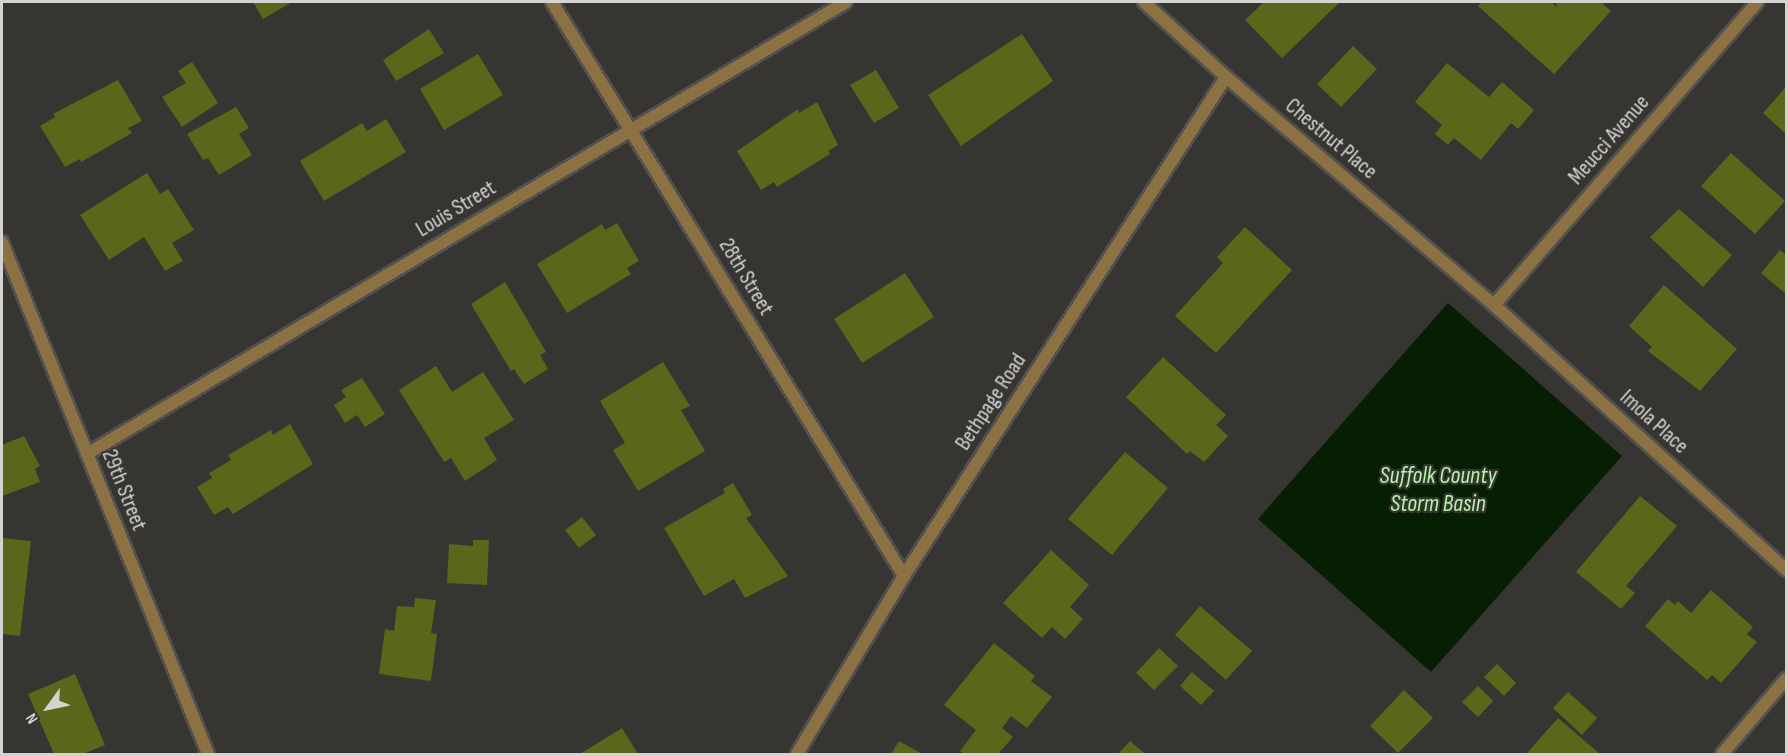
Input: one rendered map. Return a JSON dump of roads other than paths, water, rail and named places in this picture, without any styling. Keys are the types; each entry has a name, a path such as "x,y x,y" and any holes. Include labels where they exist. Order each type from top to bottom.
{"street":[{"name":"28th Street","path":"552,2 904,576"},
{"name":"Louis Street","path":"87,454 846,2"},
{"name":"Chestnut Place","path":"1144,2 1226,77 1494,305"},
{"name":"Meucci Avenue","path":"1494,305 1756,2"},
{"name":"Bethpage Road","path":"796,754 904,576 1226,77"},
{"name":"29th Street","path":"2,242 208,754"},
{"name":"Imola Place","path":"1494,305 1786,570"},
{"path":"1722,754 1786,679"}],"water":[{"name":"Suffolk County Storm Basin","path":"1448,303 1622,456 1431,672 1258,519"}]}
